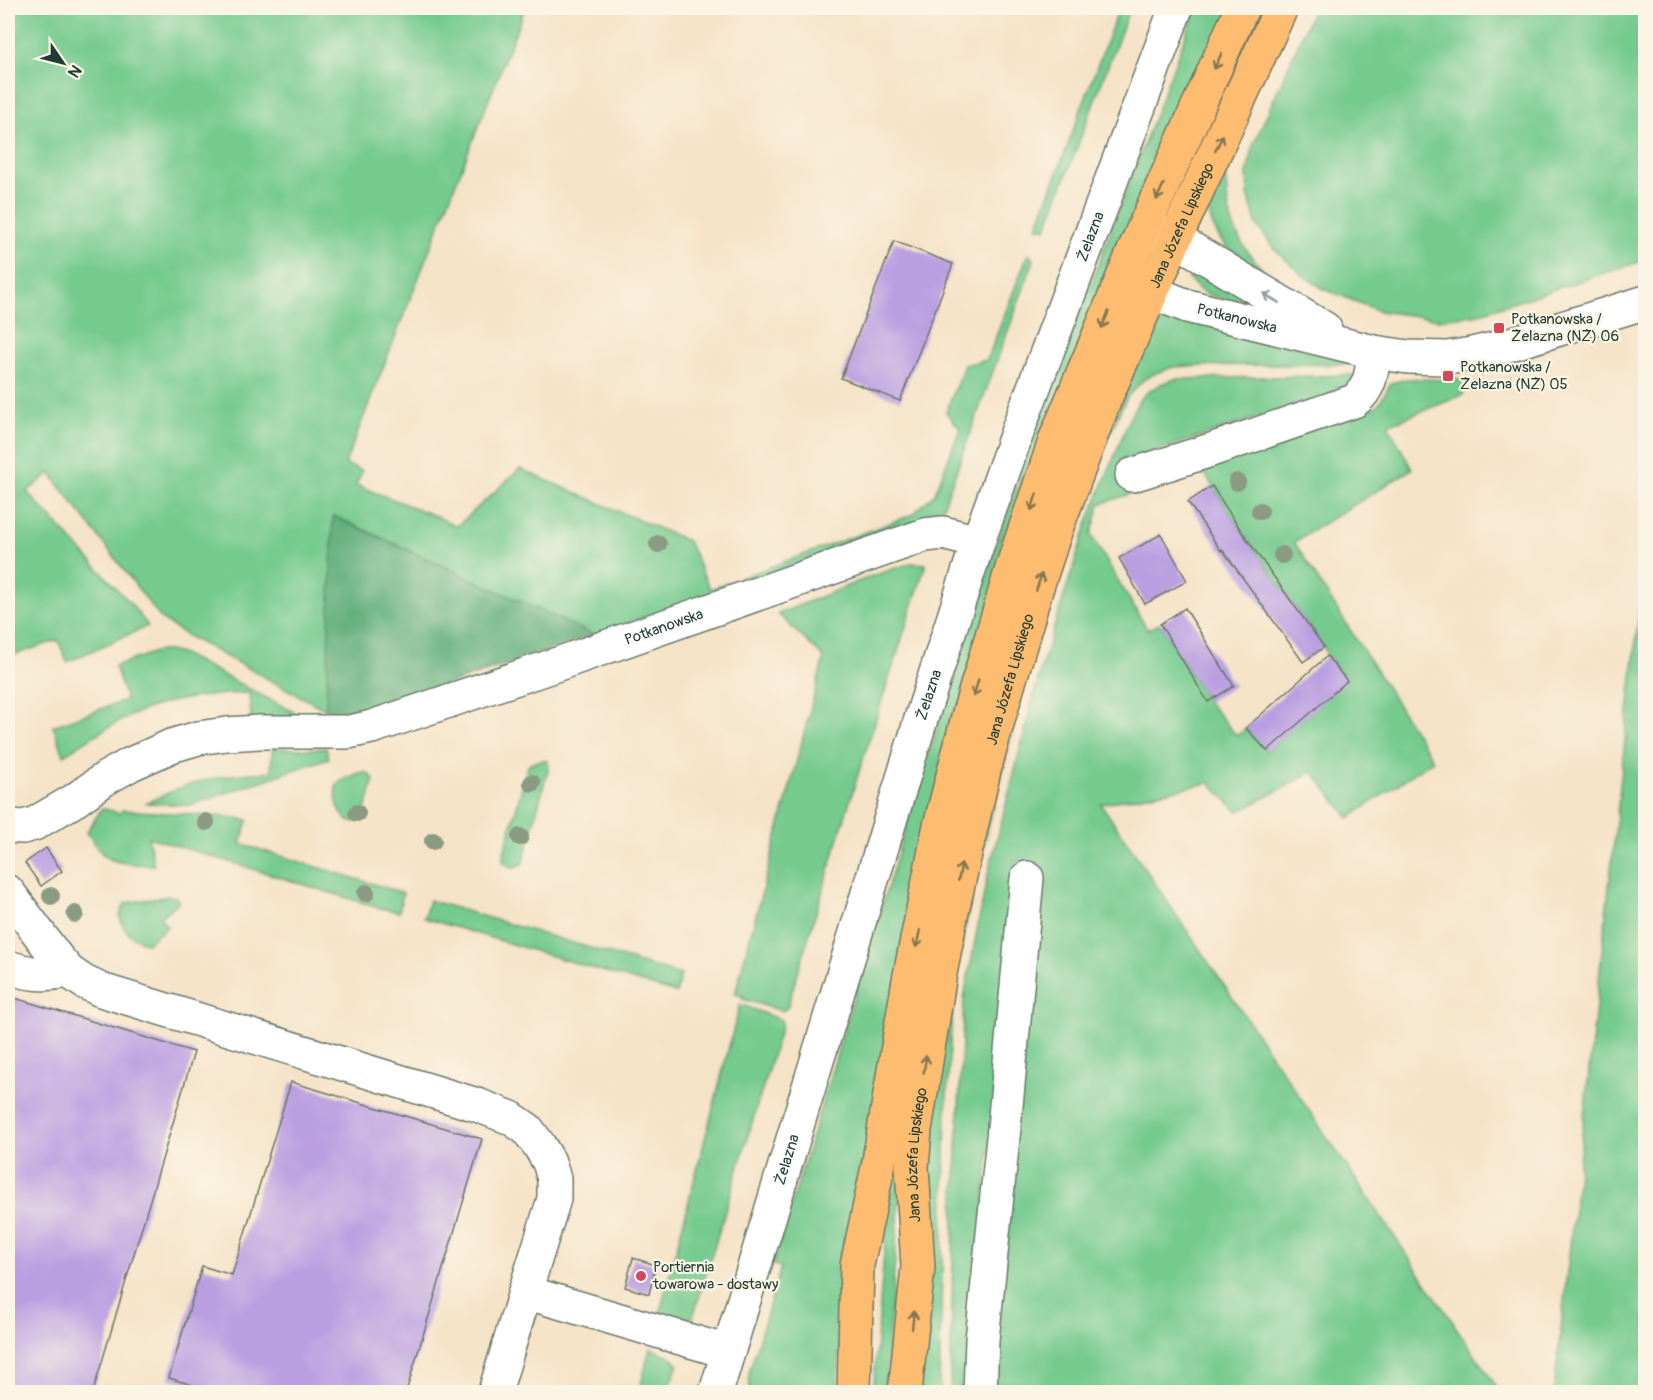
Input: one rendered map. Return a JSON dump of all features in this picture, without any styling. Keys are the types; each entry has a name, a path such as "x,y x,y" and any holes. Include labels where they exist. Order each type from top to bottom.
{"main road":[{"name":"Jana Józefa Lipskiego","path":"854,1392 858,1265 878,1167 909,980 952,774 985,657 1060,427 1127,266 1242,8"},
{"name":"Jana Józefa Lipskiego","path":"905,1392 918,1267 913,1151 940,975 961,868 987,758 1036,590 1089,441 1128,342 1281,8"}],"street":[{"name":"Żelazna","path":"716,1392 924,708 978,542 1176,8"},
{"name":"Potkanowska","path":"1141,234 1163,234 1174,239 1304,318 1366,350"},
{"name":"Potkanowska","path":"1127,266 1136,279 1152,291 1187,306 1366,350 1408,357 1447,358 1472,354 1646,302"},
{"path":"1132,475 1354,401 1361,396 1368,385 1366,350"},
{"name":"Potkanowska","path":"8,826 23,827 34,824 131,764 171,746 198,738 259,732 349,732 372,728 925,535 943,533 978,542"},
{"path":"980,1392 982,1340 1027,878"},
{"path":"8,892 68,971 100,990 454,1098 511,1118 526,1129 549,1162 554,1179 554,1199 495,1392"},
{"path":"8,967 34,975 52,975 68,971"},
{"path":"525,1292 728,1352"}],"green space":[{"path":"8,8 525,8 345,464 362,471 356,485 457,526 520,469 688,541 710,589 912,515 935,493 960,429 946,412 964,365 987,360 1028,254 1034,260 941,513 594,635 336,517 326,710 191,638 162,620 50,473 27,492 131,604 148,626 67,662 58,640 8,657"},
{"path":"1119,8 1130,8 1046,229 1037,227"},
{"path":"1196,8 1232,8 1088,330 843,1302 837,1392 750,1392 749,1372 781,1267 773,1265 907,822 963,646 1040,419"},
{"path":"1314,8 1645,8 1645,260 1475,315 1439,319 1379,311 1322,288 1302,275 1272,246 1256,223 1248,194 1247,174 1253,146"},
{"path":"1233,136 1226,176 1231,220 1246,249 1269,276 1251,269 1228,249 1222,242 1209,215 1208,205"},
{"path":"1202,270 1283,313 1208,295 1189,279 1193,271"},
{"path":"1177,318 1348,358 1354,364 1173,367 1143,380 1128,396 1103,449 1076,523 1028,671 974,884 957,972 952,1014 946,1111 939,1392 920,1392 923,1175 973,859 1064,539 1150,333 1161,324"},
{"path":"1358,375 1351,387 1120,463 1130,494 1100,504 1091,535 1147,629 1160,624 1208,702 1237,736 1246,728 1267,751 1347,680 1327,656 1324,647 1244,535 1203,471 1168,482 1173,474 1375,407 1391,383 1407,379 1468,380 1463,395 1388,425 1412,469 1294,542 1433,760 1349,818 1313,772 1238,812 1210,783 1101,804 1500,1392 992,1392 1036,869 1015,860 1012,923 965,1392 950,1392 954,1216 964,998 987,878 1041,668 1087,524 1131,415 1140,399 1150,390 1175,379"},
{"path":"333,516 594,635 363,713 326,710"},
{"path":"1645,557 1645,1392 1554,1392"},
{"path":"911,563 926,564 856,781 787,1008 782,1011 742,999 743,996 735,994 824,658 778,614 872,576"},
{"path":"158,651 170,651 187,656 309,720 251,718 249,693 197,697 166,703 139,712 64,755 53,726 126,700 115,666"},
{"path":"274,748 326,748 329,758 190,805 147,803 178,789 207,780 237,774 271,772"},
{"path":"548,761 549,766 524,859 522,864 515,867 509,866 503,862 503,857 527,768 531,763"},
{"path":"362,772 368,773 374,779 365,811 360,819 354,822 349,821 337,804 337,785 342,780"},
{"path":"102,808 119,813 123,810 248,820 241,844 403,893 399,912 148,837 154,865 135,865 110,859 102,854 87,832"},
{"path":"169,896 176,897 179,902 160,917 167,927 147,943 128,933 120,916 126,903"},
{"path":"429,900 681,975 676,993 424,918"},
{"path":"740,1004 781,1020 782,1024 693,1317 659,1316"},
{"path":"891,1164 902,1166 885,1392 873,1392"},
{"path":"650,1348 669,1356 678,1364 669,1392 639,1392"}],"building":[{"path":"894,241 953,264 900,401 841,378"},
{"path":"1212,486 1324,647 1303,662 1222,549 1221,551 1188,502"},
{"path":"1161,534 1187,581 1145,604 1119,558"},
{"path":"1185,608 1234,686 1208,702 1160,624"},
{"path":"1327,656 1347,681 1267,751 1246,728"},
{"path":"46,848 62,871 41,886 25,863"},
{"path":"8,996 194,1052 93,1392 8,1392"},
{"path":"291,1082 482,1139 406,1392 197,1392 199,1387 169,1378 202,1266 232,1275"},
{"name":"Portiernia towarowa - dostawy","path":"633,1258 656,1265 649,1294 625,1287"}],"place":[{"name":"Potkanowska / Żelazna (NŻ) 06","path":"1499,328"},
{"name":"Potkanowska / Żelazna (NŻ) 05","path":"1448,376"},
{"name":"Portiernia towarowa - dostawy","path":"641,1276"}]}
